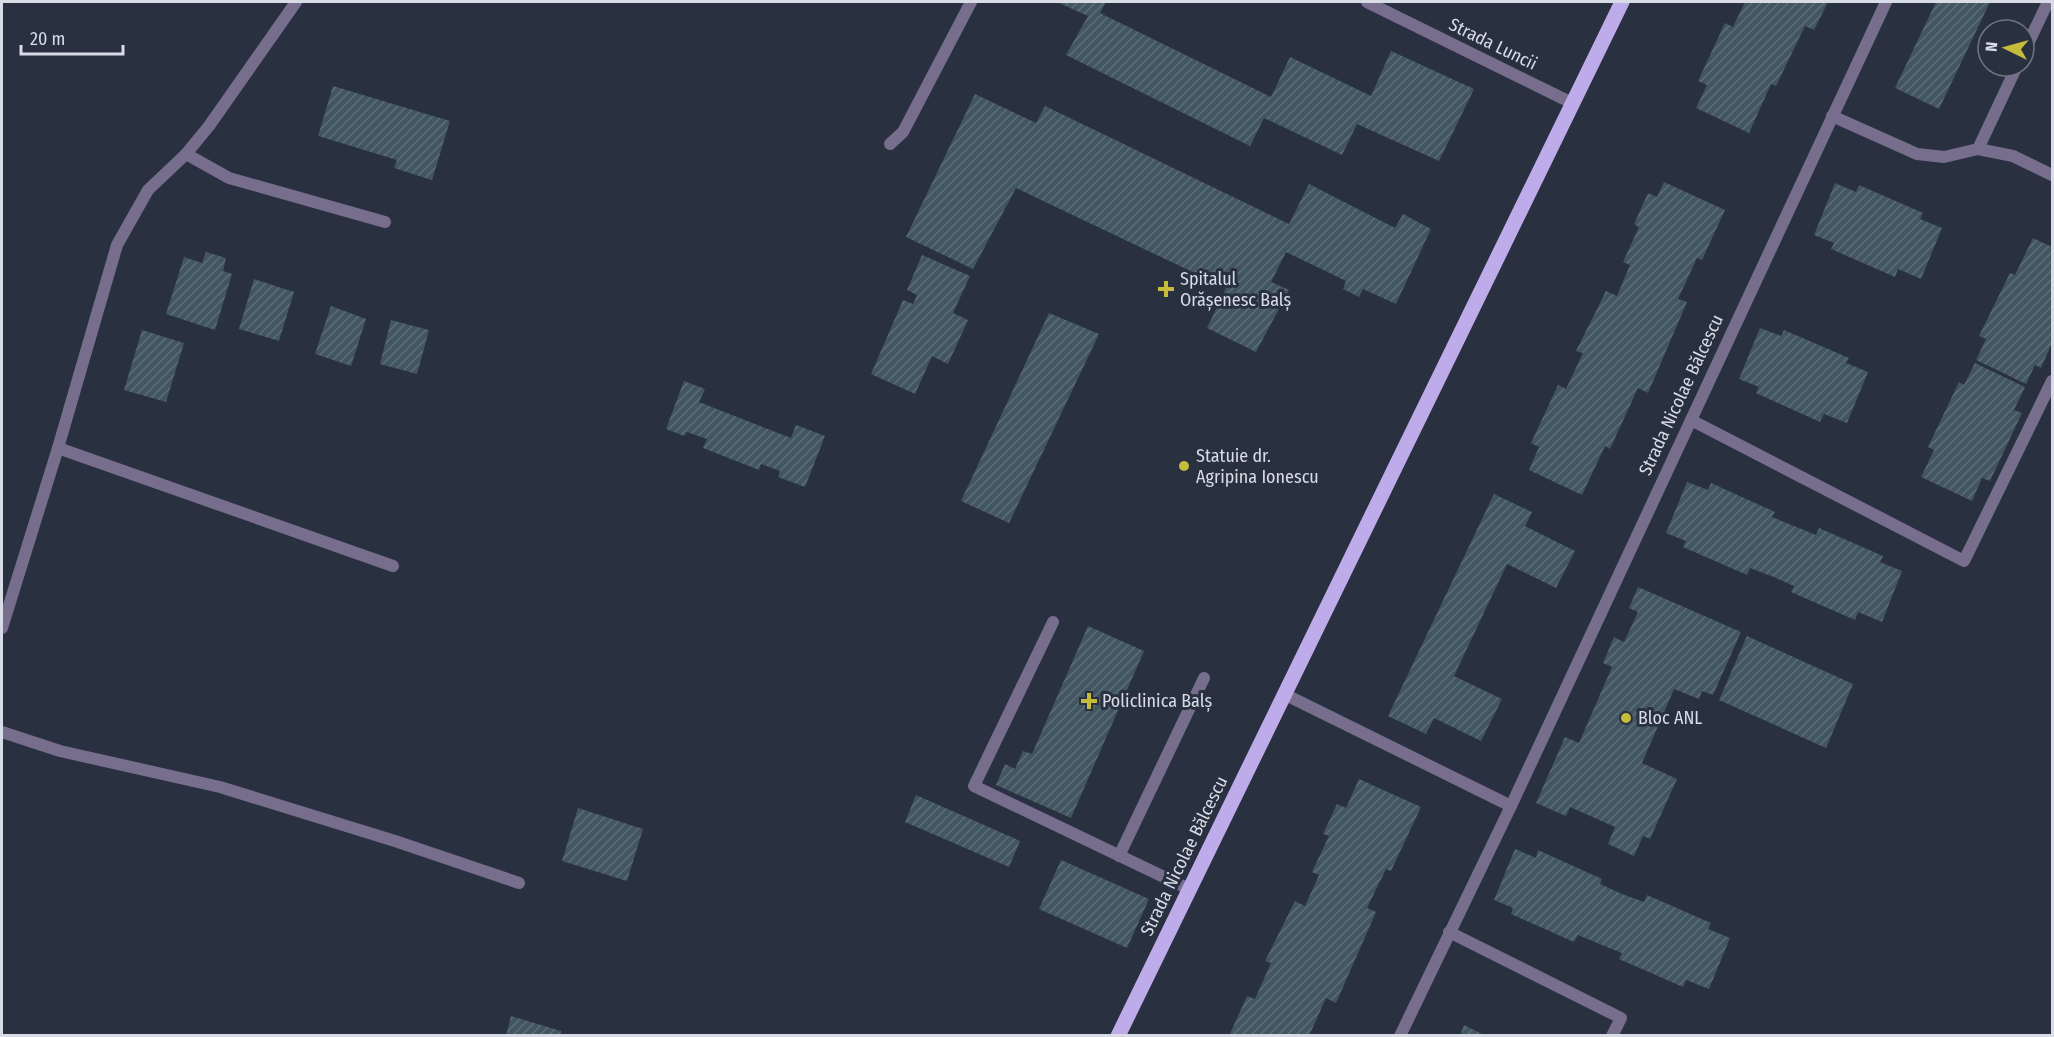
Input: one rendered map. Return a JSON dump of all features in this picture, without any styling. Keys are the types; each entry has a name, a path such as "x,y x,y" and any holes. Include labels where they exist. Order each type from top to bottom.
{"main road":[{"name":"Strada Nicolae Bălcescu","path":"1118,1035 1622,2"}],"street":[{"path":"2,628 58,448 117,245 148,190 186,154 209,126 296,2"},
{"path":"890,144 903,132 971,2"},
{"name":"Strada Luncii","path":"1366,2 1572,103"},
{"name":"Strada Nicolae Bălcescu","path":"1400,1035 1511,806 1886,2"},
{"path":"2036,27 2048,2"},
{"path":"1978,149 2011,78"},
{"path":"1832,116 1917,154 1944,157 1978,149 2013,156 2052,175"},
{"path":"186,154 229,178 385,222"},
{"path":"1690,420 1964,561 2052,381"},
{"path":"58,448 393,566"},
{"path":"1053,622 974,786 1190,889"},
{"path":"1119,856 1204,678"},
{"path":"1284,694 1511,806"},
{"path":"2,732 60,751 220,787 395,841 519,883"},
{"path":"1449,932 1621,1018 1612,1035"}],"building":[{"path":"1057,2 1106,2 1100,13 1271,97 1290,57 1371,96 1391,51 1474,89 1439,161 1357,124 1342,155 1264,118 1250,146 1066,55 1088,16"},
{"path":"1745,2 1828,2 1814,30 1805,26 1776,86 1771,84 1749,133 1696,108 1707,85 1698,81 1725,23 1733,27"},
{"path":"1936,2 1990,2 1982,18 1976,18 1976,31 1939,109 1895,88"},
{"path":"333,86 450,121 432,180 394,168 397,160 318,136"},
{"path":"975,94 1036,123 1045,106 1289,224 1309,184 1395,228 1403,214 1431,229 1396,304 1363,289 1359,297 1343,289 1346,281 1286,252 1271,282 1289,290 1256,352 1207,328 1226,288 1016,188 973,269 906,237"},
{"path":"1664,182 1725,210 1702,260 1697,258 1678,299 1687,302 1648,393 1638,388 1610,449 1605,446 1582,495 1529,470 1539,447 1531,443 1558,385 1566,389 1583,353 1576,351 1606,291 1617,296 1630,265 1623,262 1639,227 1634,224 1648,193 1657,197"},
{"path":"1835,183 1856,192 1859,185 1923,213 1920,219 1942,228 1921,279 1898,269 1895,277 1831,249 1834,243 1814,235"},
{"path":"2033,238 2052,247 2052,343 2041,368 2035,365 2026,384 1976,360 1986,339 1979,336 2010,273 2015,275"},
{"path":"206,252 226,258 223,271 232,274 215,330 166,314 184,257 202,263"},
{"path":"922,255 970,276 953,313 968,320 948,364 932,356 915,394 871,374 903,300 913,304 917,295 907,290"},
{"path":"254,279 294,292 279,341 239,329"},
{"path":"331,306 366,319 351,366 315,354"},
{"path":"1049,313 1099,334 1009,523 961,501"},
{"path":"391,320 429,330 417,374 380,364"},
{"path":"1760,328 1781,336 1784,330 1849,358 1846,363 1868,372 1847,423 1824,414 1820,422 1756,393 1759,387 1739,379"},
{"path":"142,330 184,343 166,402 124,390"},
{"path":"1975,363 2025,387 2014,410 2022,413 1990,481 1982,478 1972,501 1921,477 1934,450 1928,447 1959,382 1964,385"},
{"path":"684,381 705,389 699,402 791,438 796,425 825,436 805,487 778,477 780,471 761,464 759,470 703,448 707,439 687,432 684,436 666,429"},
{"path":"1687,482 1708,490 1711,483 1775,512 1772,517 1816,535 1819,528 1883,556 1880,562 1902,571 1882,622 1858,612 1855,620 1791,592 1794,586 1774,577 1750,568 1747,575 1683,547 1686,541 1666,533"},
{"path":"1494,494 1532,512 1525,526 1575,551 1556,588 1507,564 1454,676 1502,699 1481,741 1434,718 1426,734 1388,716"},
{"name":"Bloc ANL","path":"1638,587 1741,632 1713,695 1702,691 1699,699 1674,689 1642,763 1677,779 1650,839 1643,836 1634,856 1608,844 1615,827 1570,807 1566,816 1536,803 1565,737 1579,743 1612,667 1603,663 1614,637 1624,642 1638,612 1629,608"},
{"name":"Policlinica Balș","path":"1088,626 1144,651 1071,818 996,785 1005,764 1015,769 1023,751 1032,754"},
{"path":"1747,636 1853,684 1826,748 1719,700"},
{"path":"1359,779 1421,807 1391,871 1386,869 1367,908 1376,912 1336,1003 1326,998 1309,1036 1229,1036 1247,996 1255,999 1271,963 1265,961 1295,901 1305,906 1319,875 1312,872 1329,836 1323,834 1337,804 1346,808"},
{"path":"916,795 1020,841 1009,867 905,822"},
{"path":"578,808 643,829 627,881 562,861"},
{"path":"1515,849 1536,858 1538,850 1602,879 1600,884 1622,894 1644,902 1647,895 1711,923 1708,929 1730,938 1709,989 1686,980 1683,987 1619,959 1622,953 1578,935 1574,942 1511,914 1513,908 1494,900"},
{"path":"1061,860 1149,899 1127,948 1039,909"},
{"path":"511,1016 561,1031 560,1036 506,1036"},
{"path":"1464,1025 1486,1036 1460,1036"}],"place":[{"name":"Spitalul Orășenesc Balș","path":"1166,289"},
{"name":"Statuie dr. Agripina Ionescu","path":"1184,466"},
{"name":"Policlinica Balș","path":"1089,701"},
{"name":"Bloc ANL","path":"1626,718"}]}
